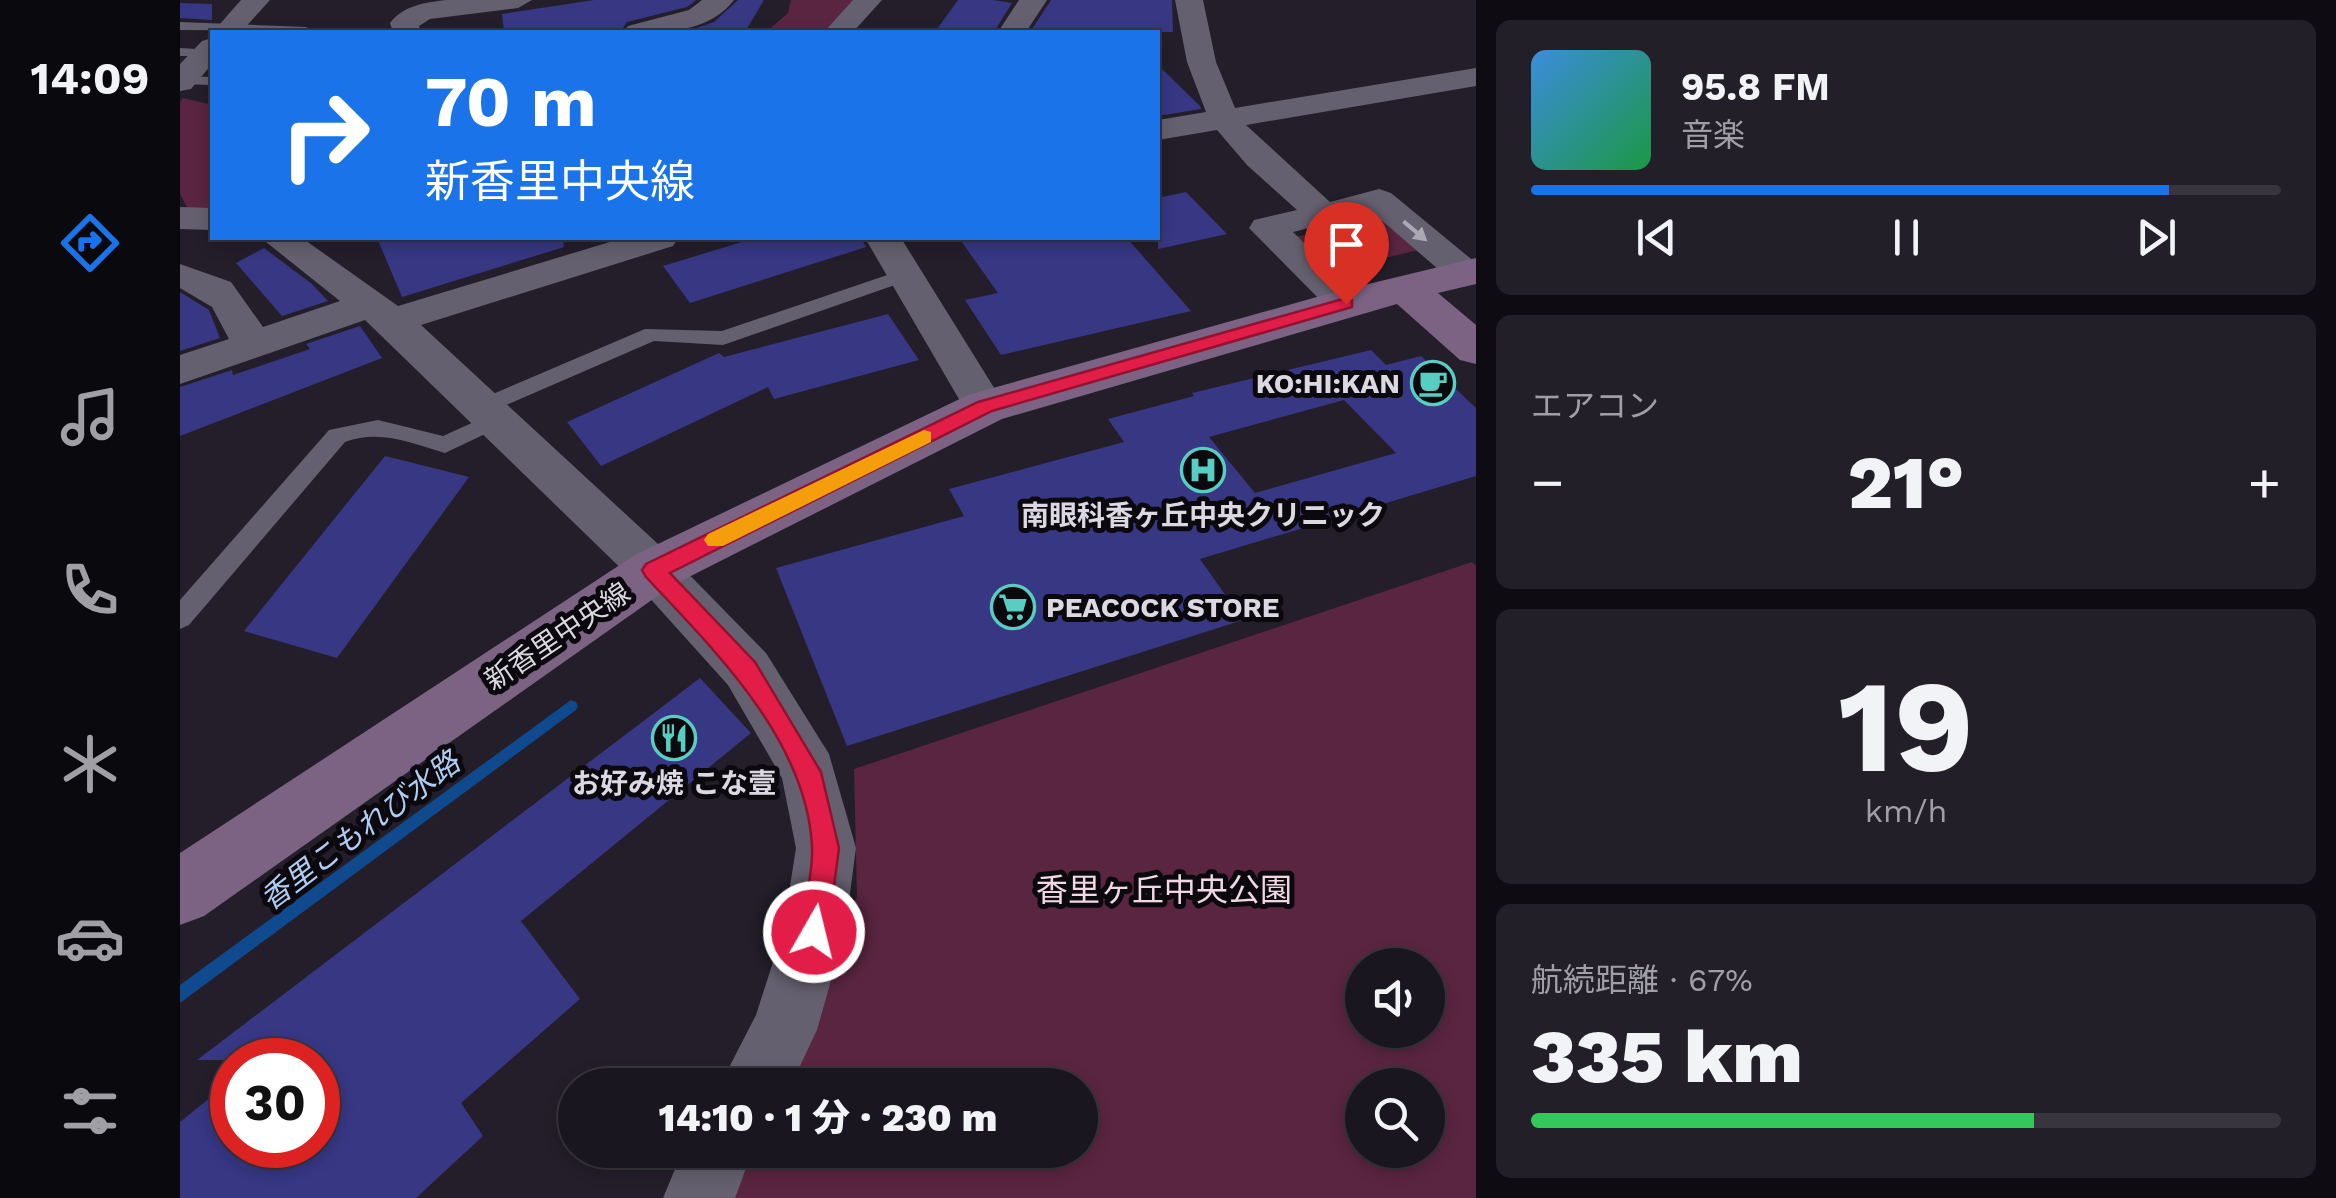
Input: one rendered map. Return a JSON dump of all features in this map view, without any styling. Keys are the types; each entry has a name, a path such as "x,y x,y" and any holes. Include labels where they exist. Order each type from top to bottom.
{"street":[{"path":"229,30 256,0"},
{"path":"406,30 404,23 424,11 518,0"},
{"path":"646,30 699,16 720,0"},
{"path":"840,30 868,0"},
{"path":"1013,30 1033,0"},
{"path":"1189,0 1185,54 1225,119 1260,158 1323,214"},
{"path":"1160,130 1476,77"},
{"path":"1346,304 1267,228 1378,200 1471,272"},
{"path":"180,218 210,219"},
{"path":"283,240 380,313 654,570 747,669 808,772 826,848 814,932 784,1030 763,1068"},
{"path":"180,370 251,343 653,240"},
{"path":"883,240 985,406"},
{"name":"新香里中央線","path":"180,892 654,570 985,406 1471,272"},
{"path":"180,276 202,280 231,302 251,343"},
{"path":"1405,288 1476,349"},
{"path":"698,1198 710,1168"}],"lane":[{"path":"180,26 204,57"},
{"path":"180,618 336,436 359,427 380,426 445,445 489,414 652,334 723,338 906,276"}],"green space":[{"path":"791,0 859,0 830,30 768,30 788,13"},
{"path":"183,98 210,105 210,213 190,213 180,194"},
{"path":"1387,216 1426,248 1323,273 1287,239"},
{"name":"香里ヶ丘中央公園","path":"1472,562 1476,566 1476,1198 733,1198 747,1168 1098,1168 1098,1068 795,1068 817,1024 857,896 854,769"}],"building":[{"path":"594,0 696,0 687,7 627,22 621,30 504,30 502,14"},
{"path":"738,0 764,0 746,30 691,30 714,22"},
{"path":"958,0 1012,3 995,30 936,30"},
{"path":"1051,0 1172,0 1173,32 1031,30"},
{"path":"180,3 212,4 212,20 180,18"},
{"path":"1160,67 1200,106 1201,109 1160,116"},
{"path":"1186,192 1227,234 1158,249 1160,198"},
{"path":"378,240 563,240 564,247 402,297"},
{"path":"748,240 862,240 866,247 690,303 663,266"},
{"path":"960,240 1129,240 1191,311 1001,355 965,300 998,293"},
{"path":"264,248 328,301 282,316 236,263"},
{"path":"180,292 209,310 220,338 180,351"},
{"path":"888,314 919,360 774,399 768,387 601,466 567,422 719,353 724,357"},
{"path":"360,326 382,358 180,436 180,387 232,370 233,375 310,349 306,344"},
{"name":"PEACOCK STORE","path":"1371,350 1386,365 1421,356 1476,408 1476,476 1200,559 1243,620 847,746 776,568 964,516 949,489 1124,442 1108,419 1194,396 1192,393","holes":["1344,400 1396,453 1255,493 1209,437"]},
{"path":"385,456 469,477 337,658 244,631"},
{"path":"700,678 751,733 521,921 580,999 461,1103 483,1136 416,1198 180,1198 180,1122 210,1098 210,1168 340,1168 340,1038 226,1038"},
{"path":"210,1050 210,1060 197,1060"}],"waterway":[{"name":"香里こもれび水路","path":"180,995 571,706"}],"slow traffic":[{"path":"715,540 924,437"}],"place":[{"name":"KO:HI:KAN","path":"1433,383"},
{"name":"南眼科香ヶ丘中央クリニック","path":"1203,470"},
{"name":"PEACOCK STORE","path":"1013,607"},
{"name":"お好み焼 こな壹","path":"674,738"}],"route":[{"path":"814,932 826,848 808,772 747,669 654,570 985,406 1346,304"}]}
